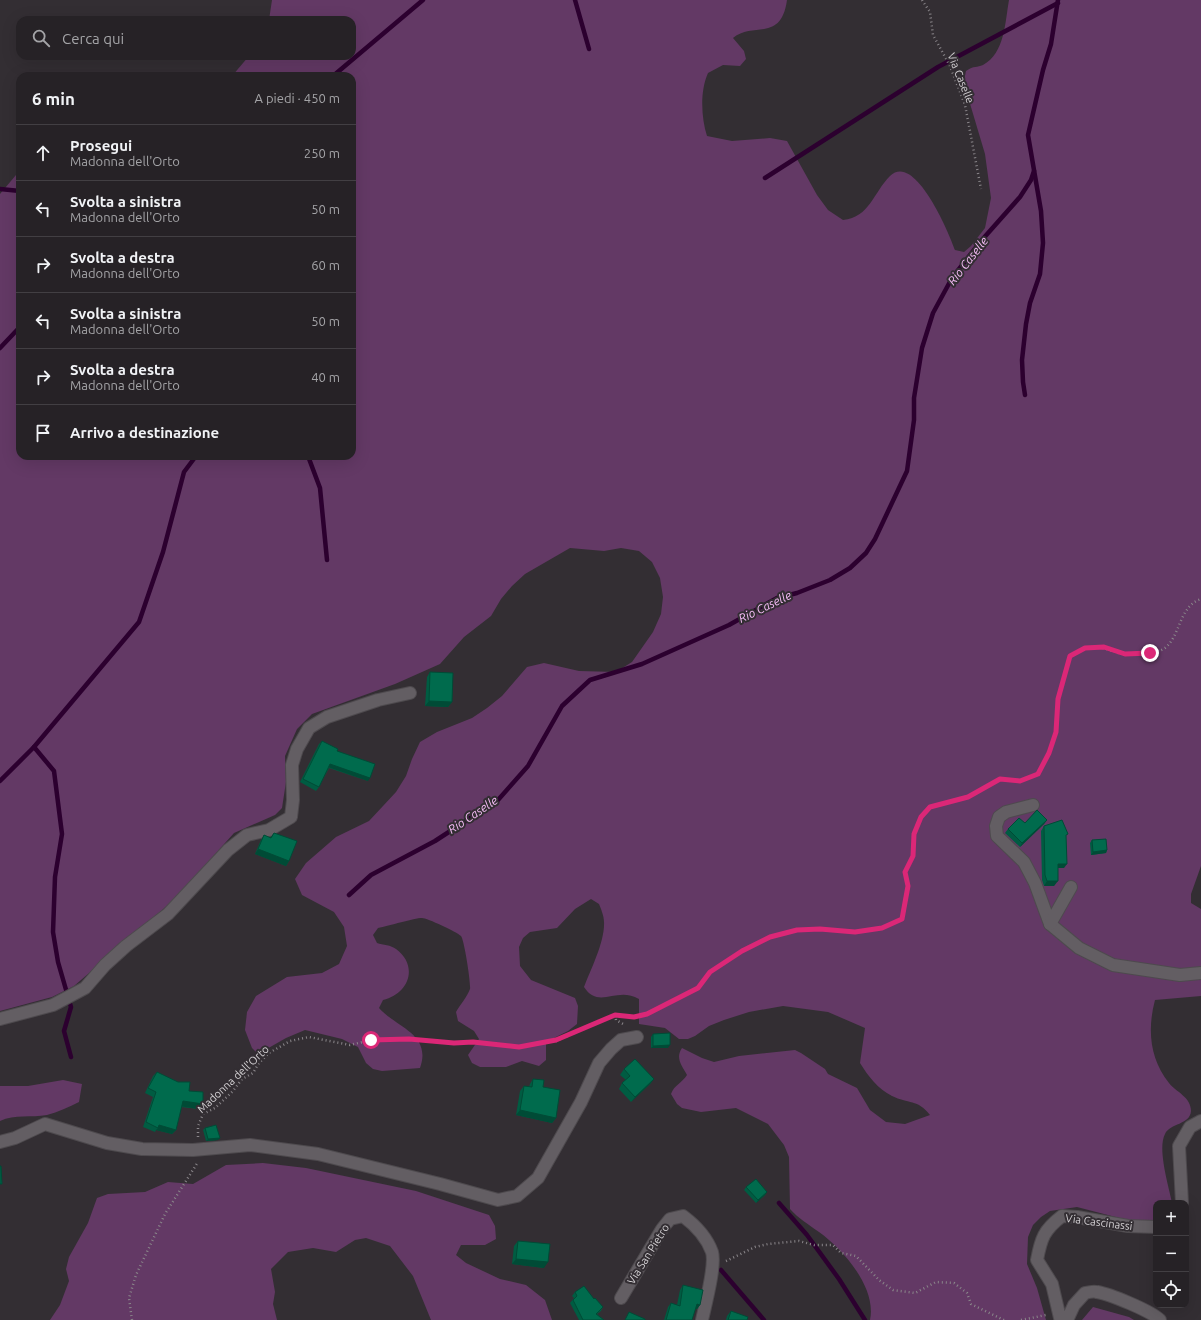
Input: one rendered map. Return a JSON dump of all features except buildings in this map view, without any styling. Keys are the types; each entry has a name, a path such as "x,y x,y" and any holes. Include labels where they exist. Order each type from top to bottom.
{"street":[{"path":"0,1019 53,1005 85,988 105,965 126,946 168,914 228,850 247,835 269,830 291,817 293,800 292,765 297,749 309,728 327,717 378,700 410,693"},
{"path":"1033,805 1006,812 1000,817 996,826 997,836 1024,862 1035,883 1050,924 1079,948 1113,965 1180,975 1201,973"},
{"path":"1050,924 1071,887"},
{"path":"0,1142 15,1138 45,1124 107,1143 142,1149 193,1150 250,1145 318,1154 498,1200 517,1196 538,1178 581,1102 599,1063 621,1040 636,1037"},
{"path":"1182,1200 1179,1146 1190,1127 1201,1121"},
{"name":"Via San Pietro","path":"621,1298 670,1219 683,1216 696,1227 712,1253 710,1286 702,1320"},
{"name":"Via Cascinassi","path":"1058,1310 1052,1284 1037,1260 1040,1242 1048,1227 1062,1216 1077,1217 1128,1226 1153,1227"},
{"path":"1058,1310 1060,1318 1068,1318 1074,1305 1085,1293 1097,1292 1132,1305 1156,1316 1160,1320"}],"path":[{"name":"Via Caselle","path":"922,0 930,12 933,35 950,66 965,105 981,189"},
{"name":"Madonna dell'Orto","path":"193,1150 197,1144 198,1126 203,1114 215,1108 233,1091 242,1079 253,1072 259,1063 269,1053 290,1041 309,1037 350,1045 371,1040 409,1039 454,1043 473,1042 519,1047 556,1040 615,1015 634,1017 647,1014 698,988 710,972 742,951 770,937 797,930 820,929 855,932 882,928 902,919 908,886 905,872 913,856 914,834 921,817 930,807 968,797 1000,779 1020,781 1038,774 1049,753 1056,732 1058,699 1070,656 1085,648 1104,647 1125,654 1150,653 1165,648 1176,634 1183,615 1197,601 1201,600"},
{"path":"132,1320 129,1298 136,1275 165,1214 208,1149"},
{"path":"711,1267 755,1247 768,1244 799,1241 814,1245 833,1245 841,1253 856,1256 879,1280 893,1290 915,1293 936,1282 954,1283 967,1293 971,1304 1004,1320"},
{"path":"1021,1320 1045,1315 1058,1310"}],"shaded area":[{"path":"272,0 787,0 784,13 779,22 765,29 741,33 733,38 744,51 746,59 740,66 723,65 708,73 705,80 702,104 707,136 732,141 770,138 787,141 817,195 828,210 843,220 852,218 865,209 890,176 900,171 910,175 920,184 939,213 955,250 964,252 971,246 985,228 991,198 985,154 964,80 966,71 983,65 996,53 1003,36 1009,0 1201,0 1201,866 1191,894 1191,903 1201,909 1201,996 1155,1000 1151,1022 1152,1044 1158,1064 1169,1083 1189,1102 1191,1111 1190,1116 1184,1122 1171,1128 1165,1134 1162,1149 1166,1178 1171,1200 1153,1200 1153,1223 1127,1220 1077,1207 1050,1211 1033,1225 1028,1237 1027,1264 1037,1288 1046,1320 870,1320 871,1308 868,1295 856,1270 838,1248 800,1219 790,1209 789,1157 784,1145 768,1124 736,1108 701,1112 682,1108 677,1104 671,1094 674,1088 687,1075 681,1065 679,1055 682,1048 714,1062 739,1056 795,1050 825,1069 828,1074 857,1088 870,1110 886,1122 905,1124 930,1115 921,1106 892,1096 878,1086 860,1063 865,1028 828,1012 783,1006 749,1012 709,1026 688,1039 679,1039 665,1028 639,1024 639,999 623,995 596,997 590,994 584,987 594,964 604,930 603,915 599,904 591,899 575,909 557,928 530,932 523,938 519,947 520,966 531,980 575,998 578,1006 577,1024 568,1031 546,1042 546,1060 539,1066 522,1061 506,1067 480,1067 472,1063 468,1055 479,1039 474,1031 458,1021 456,1012 470,989 467,961 461,936 422,918 378,928 373,935 377,943 396,949 407,963 409,971 405,986 392,997 383,1000 379,1008 417,1039 421,1047 422,1056 420,1068 382,1071 373,1069 366,1063 358,1047 342,1039 305,1030 286,1038 258,1054 252,1048 245,1030 247,1012 256,996 287,977 322,973 339,964 347,946 344,927 334,912 302,895 295,879 306,863 336,837 369,821 396,792 406,776 420,742 437,732 472,718 487,708 502,696 527,667 544,663 579,671 616,672 632,662 653,632 661,614 663,597 660,578 652,562 639,551 621,548 604,551 570,548 525,574 501,599 491,616 464,637 440,664 395,684 312,714 297,729 285,756 286,782 282,808 275,815 234,833 176,898 74,986 52,997 0,1011 0,194 16,175 16,460 356,460 356,72 235,72 246,60 356,60 356,16 270,16"},
{"path":"63,1080 82,1084 79,1102 47,1115 17,1117 0,1121 0,1086 28,1086"},
{"path":"263,1163 306,1168 416,1191 489,1215 495,1226 496,1239 485,1245 461,1245 456,1255 466,1263 500,1279 526,1285 545,1300 552,1320 431,1320 413,1276 390,1246 366,1238 355,1240 336,1252 313,1248 288,1252 271,1269 275,1292 273,1304 277,1320 50,1320 60,1305 69,1281 66,1269 69,1257 88,1223 97,1198 108,1194 145,1192 168,1182 193,1184 226,1165"},
{"path":"1093,1307 1129,1317 1134,1320 1082,1320"}],"waterway":[{"path":"356,57 423,0"},
{"path":"575,0 589,49"},
{"name":"Rio Caselle","path":"1025,395 1022,360 1026,324 1030,303 1040,274 1043,243 1041,211 1028,135 1043,70 1051,44 1058,0"},
{"path":"765,178 938,67 1058,3"},
{"path":"338,72 352,60"},
{"name":"Rio Caselle","path":"349,895 371,875 435,841 498,800 528,766 562,706 590,680 642,664 729,625 777,598 797,593 830,580 850,568 866,553 875,539 907,471 914,420 914,398 922,348 933,313 952,278 981,241 1020,197 1031,180 1034,171"},
{"path":"0,189 16,191"},
{"path":"0,348 16,331"},
{"path":"0,781 34,747 139,622 163,552 184,472 193,460"},
{"path":"310,460 320,488 327,560"},
{"path":"34,747 54,771 62,834 55,877 53,932 58,962 71,1007 64,1031 71,1057"},
{"path":"779,1203 807,1235 839,1279 865,1320"},
{"path":"721,1270 764,1320"}],"route":[{"path":"371,1040 409,1039 454,1043 473,1042 519,1047 556,1040 575,1034 615,1015 634,1017 647,1014 698,988 710,972 742,951 770,937 797,930 820,929 855,932 882,928 902,919 908,886 905,872 913,856 914,834 921,817 930,807 968,797 1000,779 1020,781 1038,774 1049,753 1056,732 1058,699 1070,656 1085,648 1104,647 1125,654 1150,653"}]}
